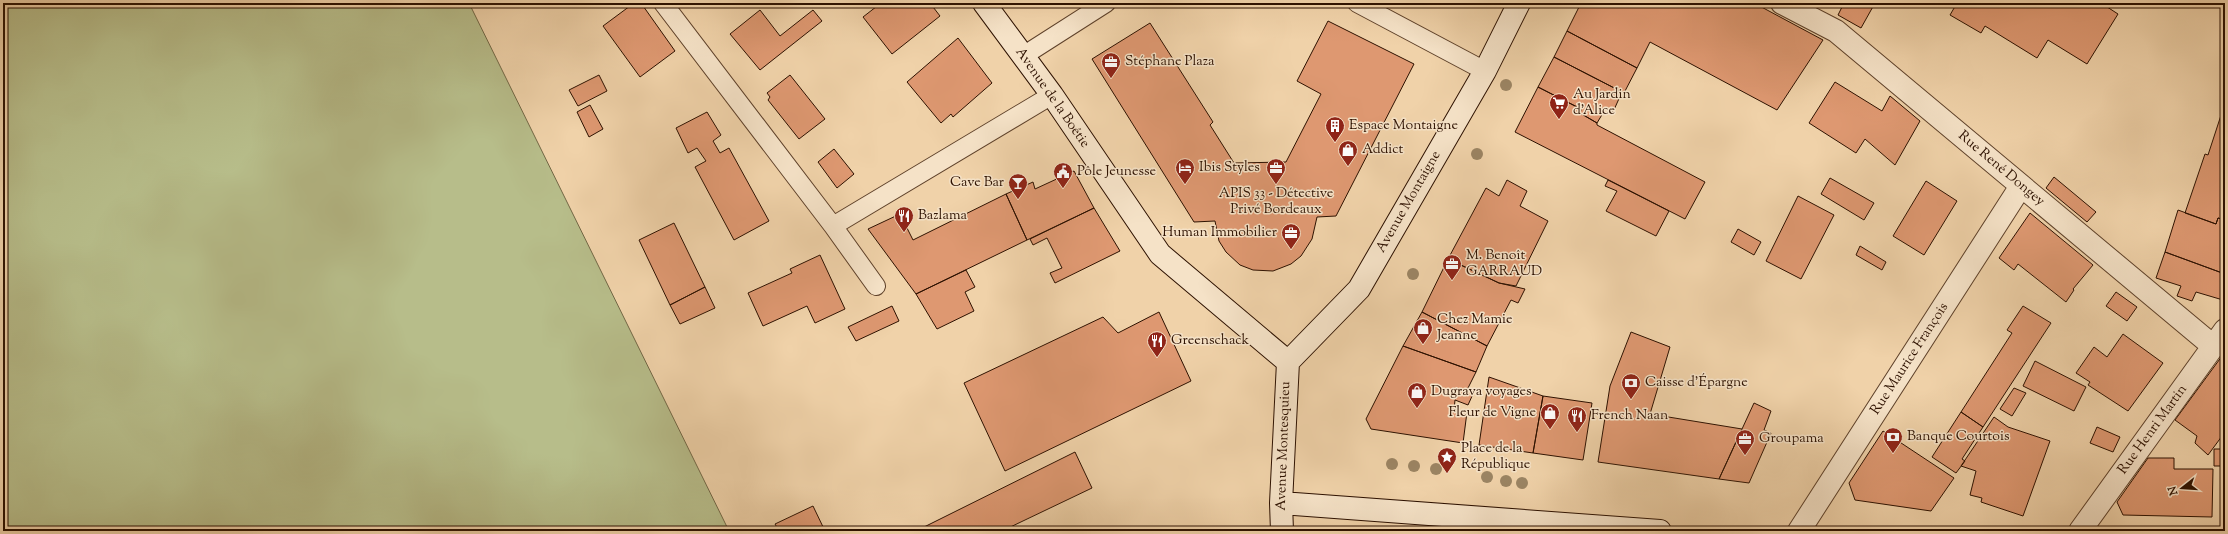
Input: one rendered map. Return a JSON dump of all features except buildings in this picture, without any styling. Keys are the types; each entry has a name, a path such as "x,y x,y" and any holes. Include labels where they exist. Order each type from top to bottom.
{"street":[{"name":"Avenue de la Boétie","path":"984,3 1052,95 1160,254 1288,362"},
{"name":"Avenue Montaigne","path":"1288,362 1359,289 1485,71 1519,3"},
{"name":"Rue René Dongey","path":"1782,3 1836,30 2021,186 2219,338"},
{"name":"Rue Maurice François","path":"1799,531 2021,186"},
{"name":"Rue Henri Martin","path":"2080,531 2219,338"},
{"name":"Avenue Montesquieu","path":"1282,531 1281,503 1288,362"},
{"path":"1281,503 1660,531"}],"lane":[{"path":"663,3 833,226 876,286"},
{"path":"1023,56 1106,3"},
{"path":"1357,3 1485,71"},
{"path":"833,226 1052,95"}],"green space":[{"path":"3,3 469,3 729,531 3,531"}],"place":[{"name":"Stéphane Plaza","path":"1111,79"},
{"name":"Au Jardin d'Alice","path":"1559,120"},
{"name":"Espace Montaigne","path":"1335,143"},
{"name":"Addict","path":"1348,167"},
{"name":"Ibis Styles","path":"1185,185"},
{"name":"APIS 33 - Détective Privé Bordeaux","path":"1276,185"},
{"name":"Pôle Jeunesse","path":"1063,189"},
{"name":"Cave Bar","path":"1018,200"},
{"name":"Bazlama","path":"904,233"},
{"name":"Human Immobilier","path":"1291,250"},
{"name":"M. Benoît GARRAUD","path":"1452,281"},
{"name":"Chez Mamie Jeanne","path":"1423,345"},
{"name":"Greenschack","path":"1157,358"},
{"name":"Caisse d'Épargne","path":"1631,400"},
{"name":"Dugrava voyages","path":"1417,409"},
{"name":"Fleur de Vigne","path":"1550,430"},
{"name":"French Naan","path":"1577,433"},
{"name":"Banque Courtois","path":"1893,454"},
{"name":"Groupama","path":"1745,456"},
{"name":"Place de la République","path":"1447,474"}]}
